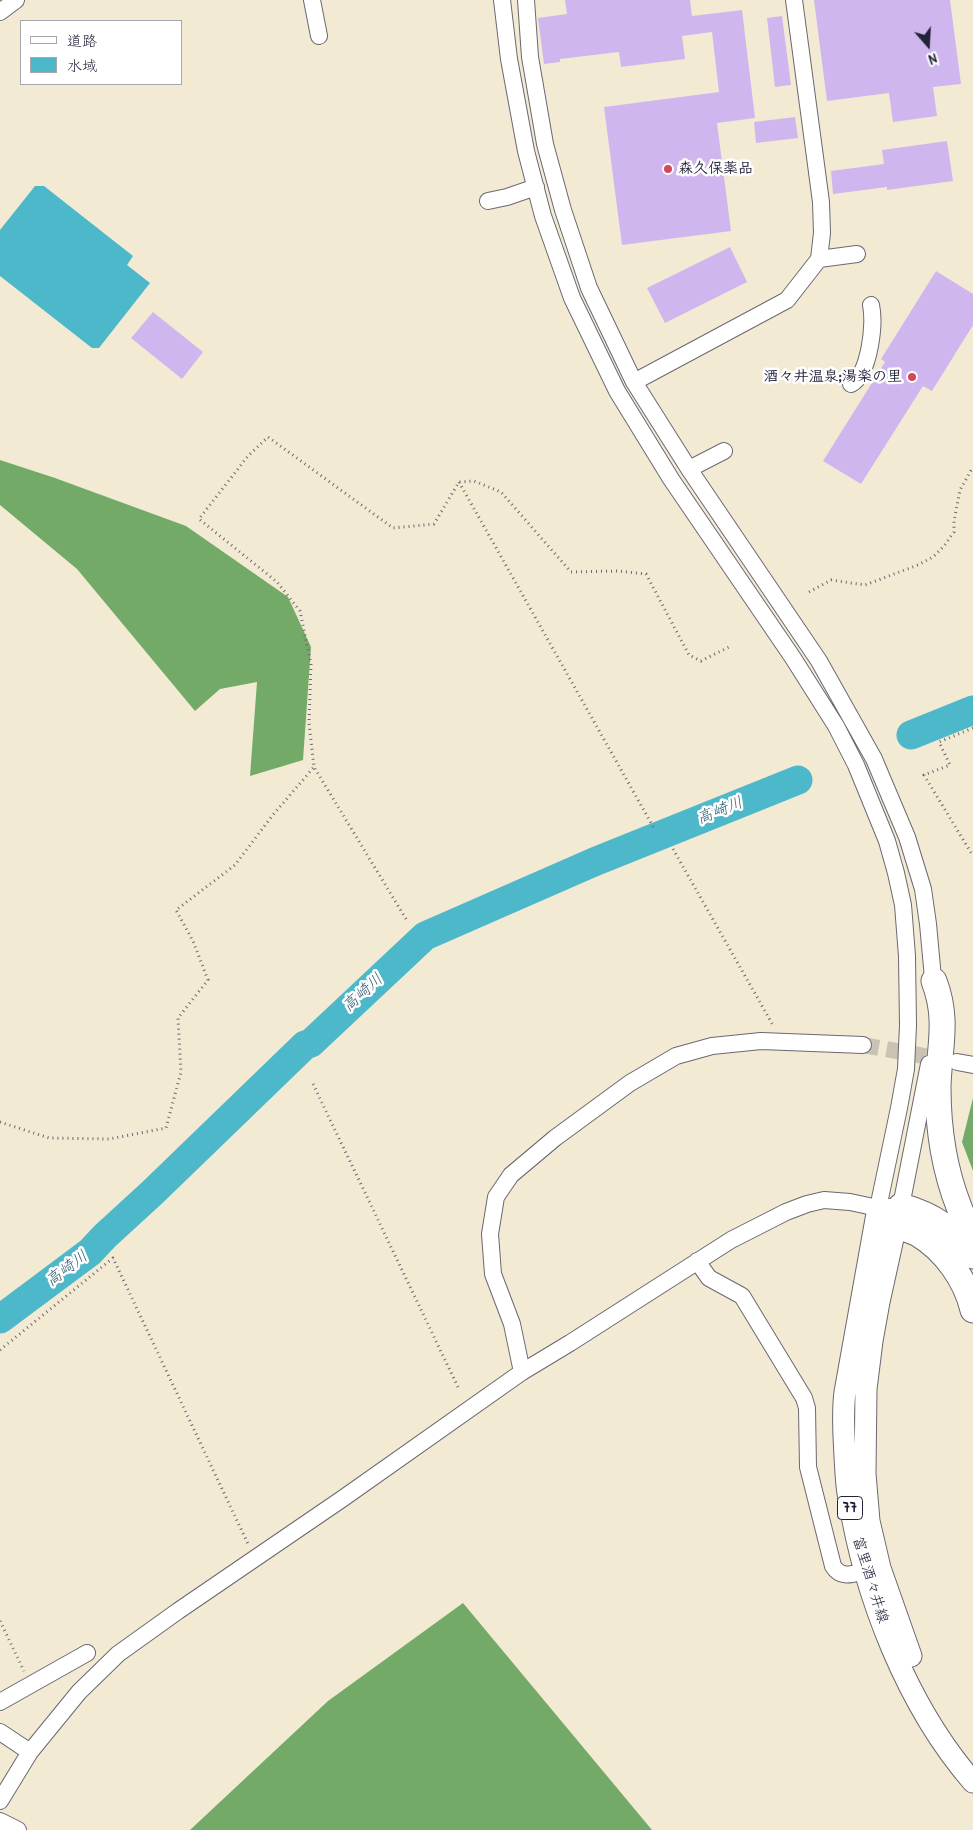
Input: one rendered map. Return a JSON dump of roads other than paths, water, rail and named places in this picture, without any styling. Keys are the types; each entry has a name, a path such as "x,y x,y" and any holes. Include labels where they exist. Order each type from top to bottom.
{"highway":[{"path":"934,981 942,1010 943,1041 938,1086 942,1143 959,1209 973,1234"},
{"path":"891,1213 931,1216 958,1237 973,1256"},
{"path":"891,1213 937,1247 965,1286 973,1310"}],"main road":[{"name":"富里酒々井線","path":"891,1213 844,1392 843,1411 848,1497 865,1571 879,1617 909,1686 944,1744 973,1782"},
{"name":"富里酒々井線","path":"891,1213 866,1389 865,1474 869,1521 880,1568 911,1656 933,1702 962,1750 973,1764"}],"street":[{"path":"0,12 16,0"},
{"path":"312,0 319,36"},
{"path":"502,0 509,59 526,151 543,216 572,298 617,391 671,479 793,658 836,726 860,773 887,841 903,905 908,956 906,1069 899,1108 891,1213"},
{"path":"526,0 530,57 545,144 555,182 589,288 634,382 689,470 818,661 874,759 907,837 923,889 934,981 934,1017 928,1077 891,1213"},
{"path":"634,382 787,300 819,259 822,233 821,202 794,0"},
{"path":"488,201 536,187"},
{"path":"819,259 857,254"},
{"path":"851,384 856,382 864,365 872,335 873,314 870,305"},
{"path":"689,470 724,451"},
{"path":"522,1372 512,1324 493,1274 490,1234 496,1197 511,1175 555,1138 615,1094 676,1056 712,1046 761,1041 864,1046"},
{"path":"957,1062 973,1065"},
{"path":"0,1801 30,1752 79,1692 118,1654 522,1372 731,1240 807,1204 824,1200 850,1202 891,1213"},
{"path":"697,1261 709,1278 742,1296 804,1398 808,1467 833,1566 836,1572 846,1575 865,1571"},
{"path":"0,1702 87,1654"},
{"path":"0,1732 30,1752"},
{"path":"0,1821 18,1830"}],"water":[{"path":"35,186 44,186 133,256 127,265 150,283 99,348 92,348 0,276 0,230"}],"waterway":[{"name":"高崎川","path":"911,735 973,710"},
{"name":"高崎川","path":"0,1319 90,1252 305,1045 311,1043 425,936 594,862 798,780"}],"tunnel":[{"path":"863,1045 947,1060"}],"place":[{"name":"森久保薬品","path":"668,169"},
{"name":"酒々井温泉;湯楽の里","path":"912,377"}]}
